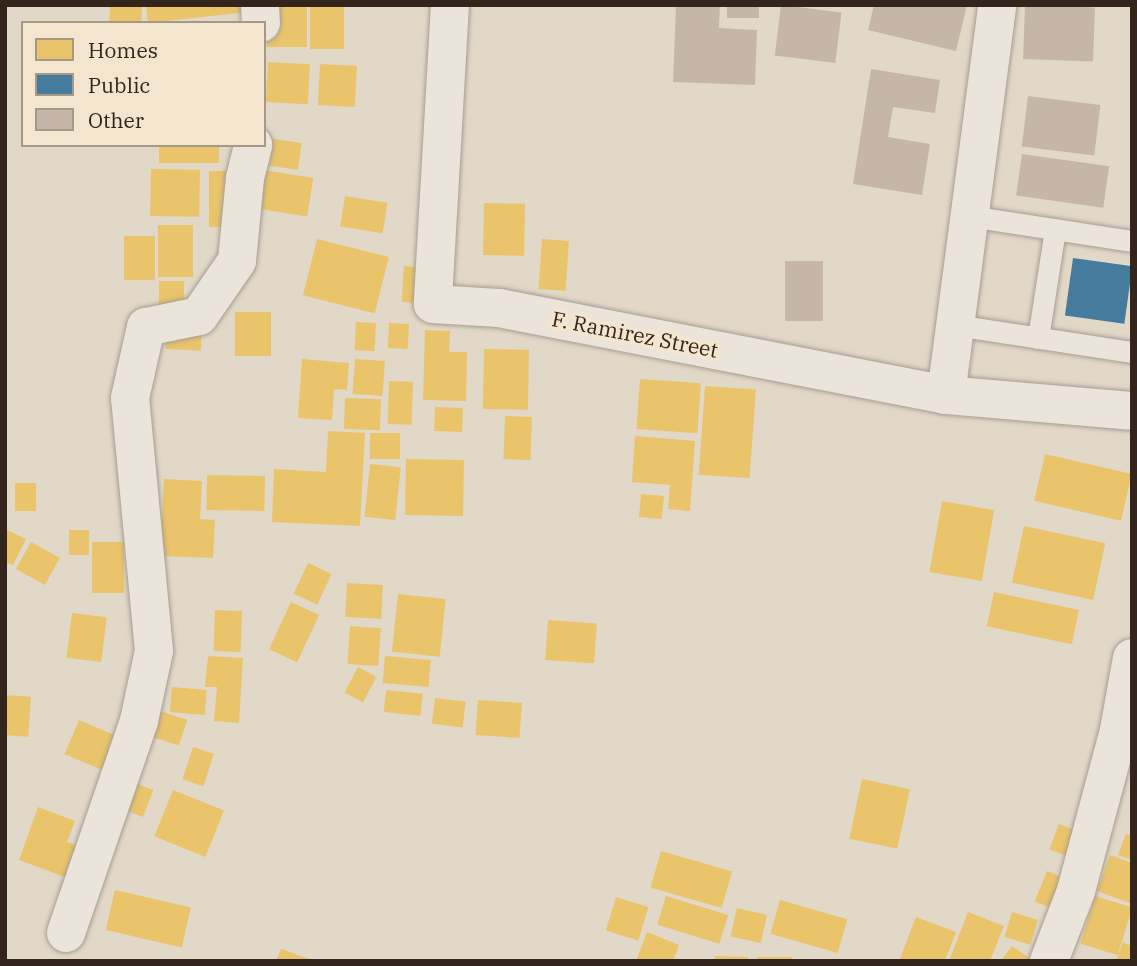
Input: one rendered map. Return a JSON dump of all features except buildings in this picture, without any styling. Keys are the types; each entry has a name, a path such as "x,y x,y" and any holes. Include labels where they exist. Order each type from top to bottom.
{"street":[{"name":"F. Ramirez Street","path":"450,5 433,304 499,308 946,395 1132,411"},
{"path":"946,395 997,5"},
{"path":"66,933 139,721 154,651 130,398 146,327 199,316 237,261 244,178 252,147"},
{"path":"1049,961 1084,864 1119,730 1132,658"}],"lane":[{"path":"969,216 1132,241"},
{"path":"1038,338 1055,229"},
{"path":"955,325 1132,352"}]}
